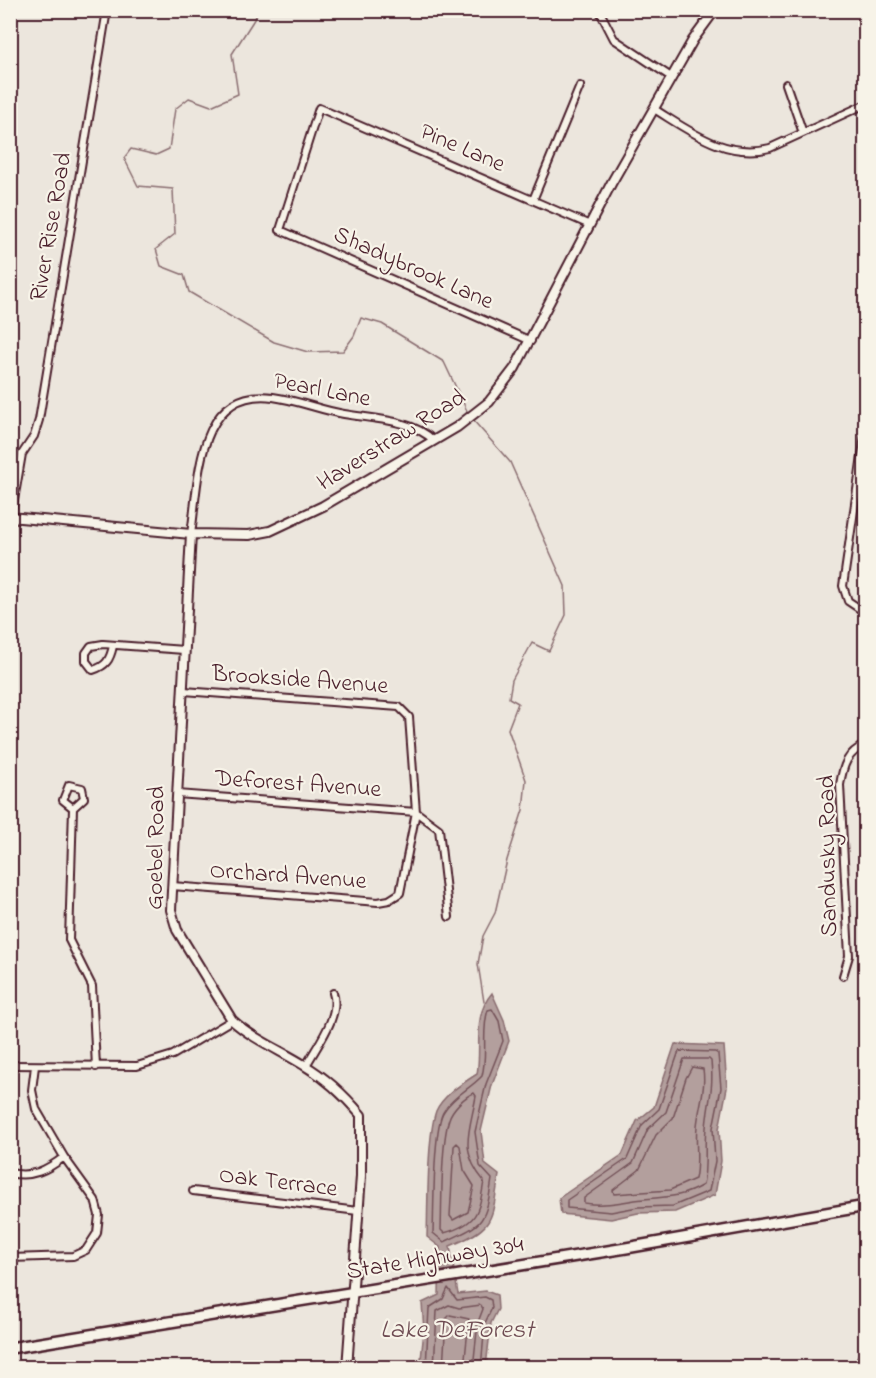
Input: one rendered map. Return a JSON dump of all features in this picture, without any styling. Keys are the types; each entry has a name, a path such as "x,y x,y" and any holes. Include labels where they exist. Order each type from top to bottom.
{"main road":[{"name":"State Highway 304","path":"10,1348 797,1220 866,1206"}],"street":[{"name":"River Rise Road","path":"11,518 22,454 34,436 39,420 107,10"},
{"path":"599,10 614,39 671,77"},
{"name":"Haverstraw Road","path":"11,518 191,534 249,535 290,524 434,441 489,402 515,368 531,341 590,225 671,77 693,40 715,10"},
{"path":"786,84 803,133"},
{"path":"533,200 580,86"},
{"path":"654,109 702,139 728,149 755,152 770,148 866,104"},
{"name":"Pine Lane","path":"280,230 319,108 590,225"},
{"name":"Shadybrook Lane","path":"280,230 531,341"},
{"name":"Pearl Lane","path":"191,534 205,440 220,414 245,399 273,397 340,414 395,423 418,429 434,441"},
{"path":"866,428 843,586 848,601 866,612"},
{"name":"Goebel Road","path":"191,534 171,910 177,930 232,1020 241,1029 306,1066 346,1097 361,1115 363,1137 347,1368"},
{"path":"113,646 111,658 103,667 93,670 86,661 86,653 91,646 113,646 184,650"},
{"name":"Brookside Avenue","path":"184,691 399,707 409,717 417,812"},
{"name":"Sandusky Road","path":"843,976 849,956 840,785 845,762 850,754 866,744"},
{"name":"Deforest Avenue","path":"177,794 417,812"},
{"path":"73,808 69,940 92,986 96,1067"},
{"path":"417,812 439,829 449,917"},
{"name":"Orchard Avenue","path":"172,886 378,902 389,900 400,893 417,812"},
{"path":"306,1066 332,1016 336,1000 333,993"},
{"path":"10,1065 137,1066 173,1055 232,1020"},
{"path":"10,1258 73,1256 86,1250 97,1233 99,1215 94,1200 64,1157 36,1109 32,1090 35,1066"},
{"path":"10,1173 33,1175 50,1168 64,1157"},
{"name":"Oak Terrace","path":"193,1191 358,1211"},
{"path":"858,1368 866,1351"}],"water":[{"name":"Lake DeForest","path":"492,993 504,1020 509,1041 492,1085 481,1131 485,1164 499,1175 489,1221 476,1233 450,1246 458,1294 486,1291 497,1295 498,1309 491,1323 486,1367 420,1368 424,1331 422,1303 439,1295 440,1247 427,1237 429,1154 433,1123 436,1111 443,1100 477,1074 480,1021 482,1011"},
{"path":"675,1044 724,1046 727,1088 719,1129 721,1161 715,1195 675,1212 638,1213 611,1219 561,1214 559,1198 622,1155 637,1121 654,1107"}],"waterway":[{"path":"260,10 232,54 238,94 211,106 189,98 175,109 169,149 156,155 131,149 124,158 138,186 173,189 175,234 156,249 161,266 184,275 189,292 274,342 308,352 343,351 354,336 361,318 382,324 444,362 468,413"},
{"path":"472,419 510,462 565,586 566,615 549,651 532,643 512,680 509,698 518,703 508,729 526,780 523,810 507,860 495,913 483,936 478,964 484,1002"}]}
